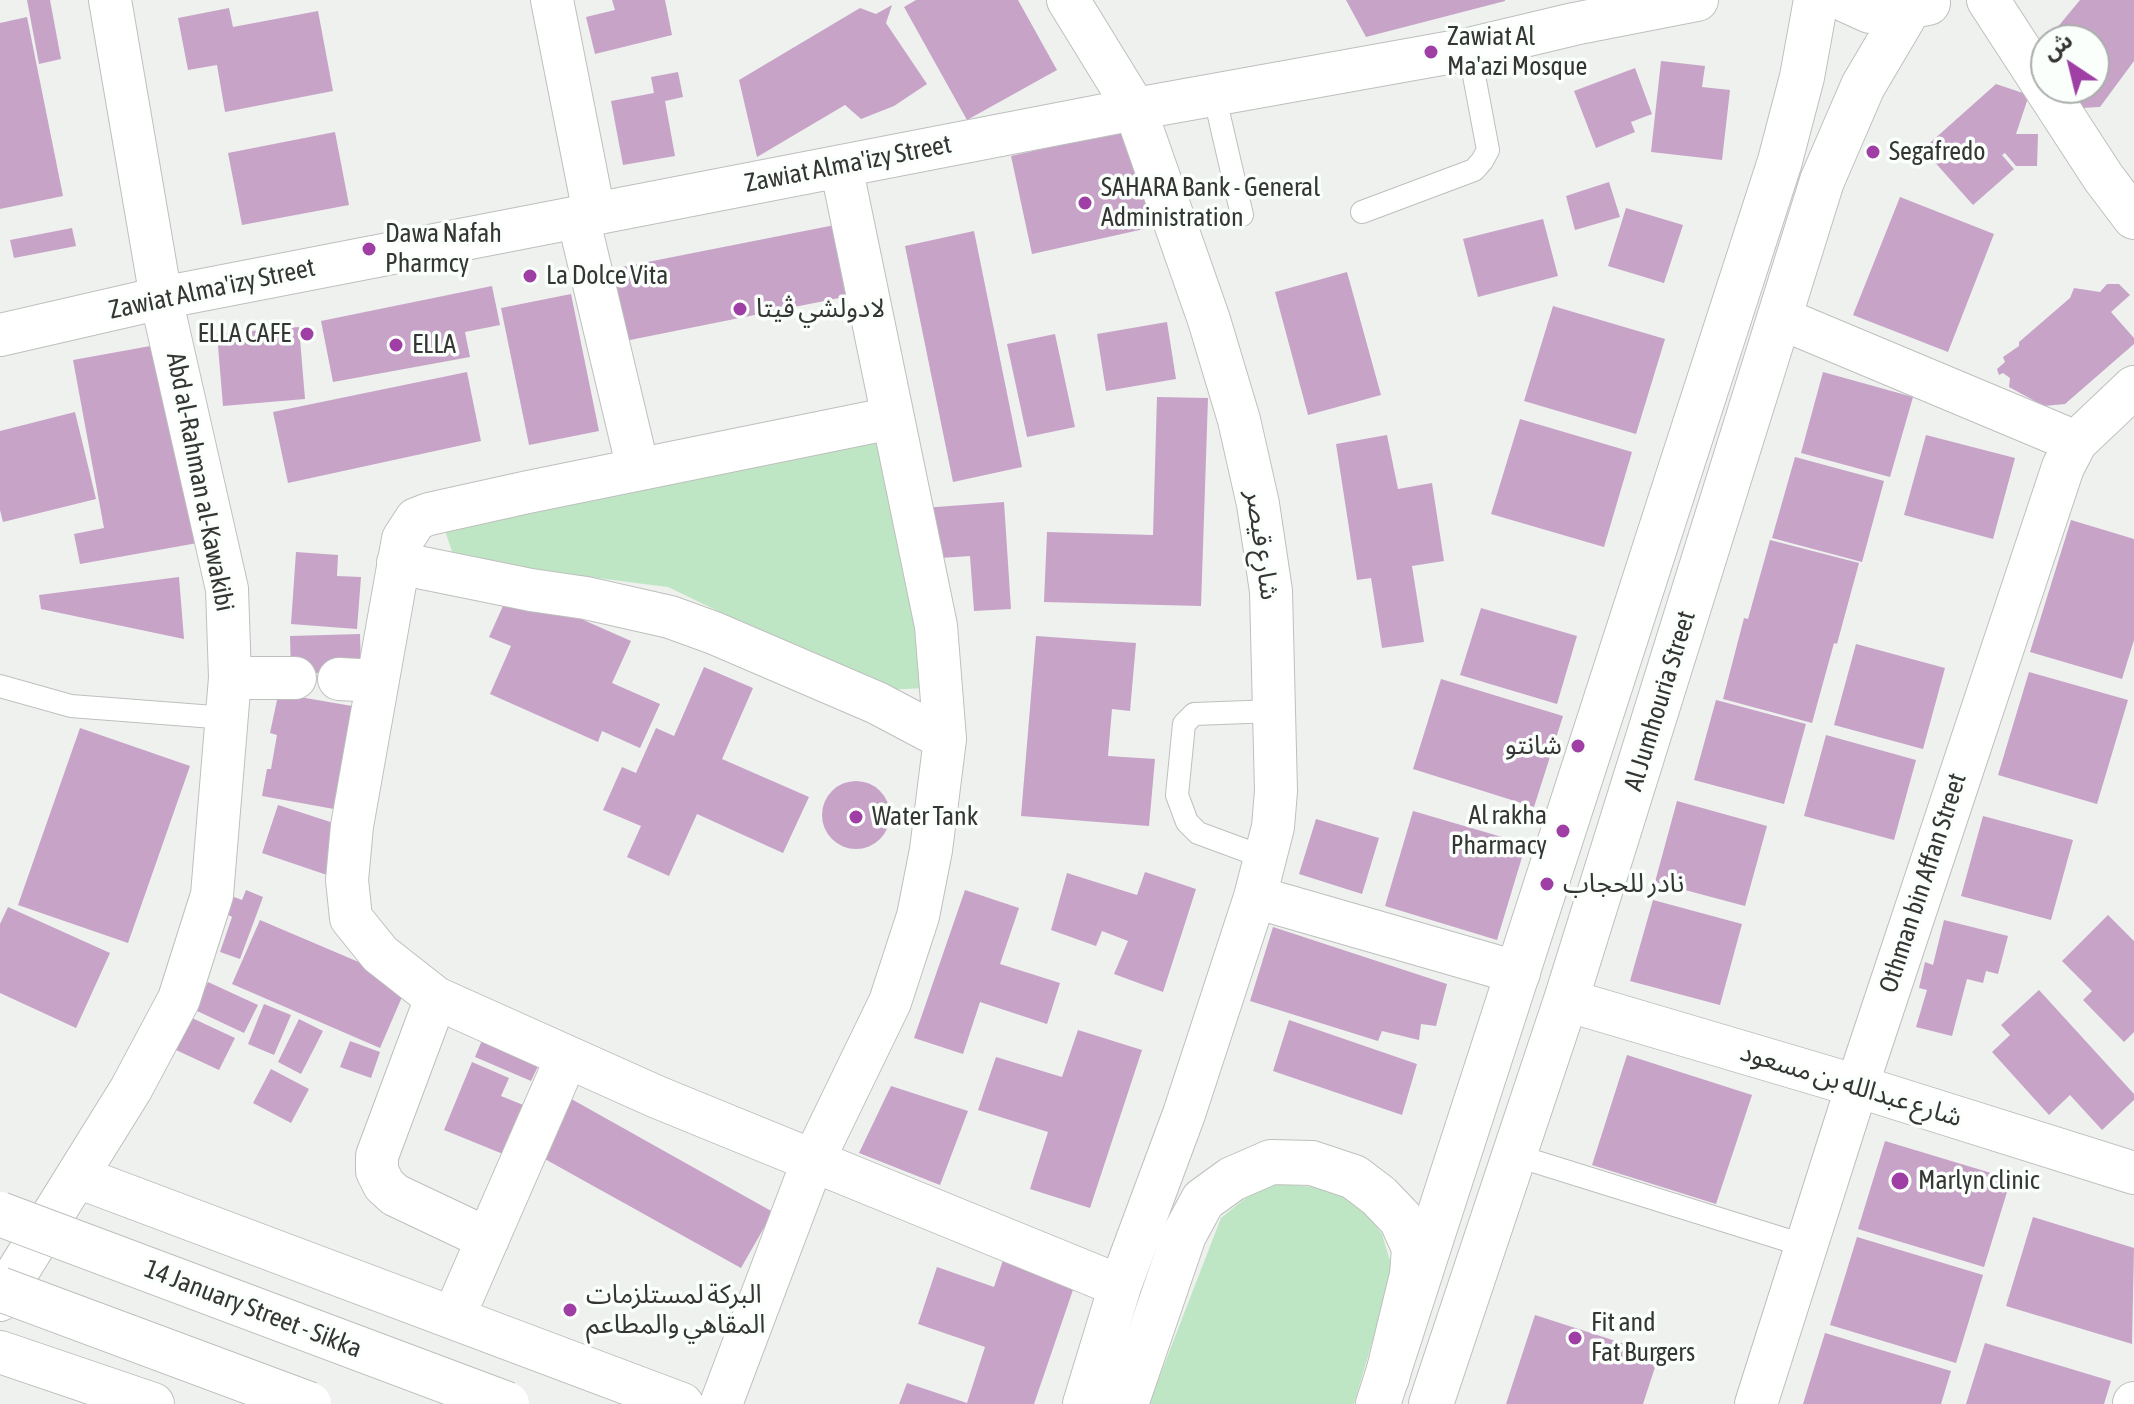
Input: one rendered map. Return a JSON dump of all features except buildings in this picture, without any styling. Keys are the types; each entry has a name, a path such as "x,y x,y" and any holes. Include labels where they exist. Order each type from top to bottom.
{"main road":[{"name":"Al Jumhouria Street","path":"1383,1391 1780,161 1802,77 1816,0"},
{"path":"1846,0 1870,11 1923,4"},
{"name":"Al Jumhouria Street","path":"1431,1404 1566,1000 1822,181 1863,86 1923,4"},
{"path":"1126,1404 1184,1235 1203,1200 1232,1179 1271,1162 1312,1163 1354,1177 1379,1196 1401,1219 1414,1248 1412,1275 1383,1391"},
{"name":"14 January Street - Sikka","path":"0,1214 507,1404"},
{"path":"0,1289 309,1404"}],"street":[{"name":"Abd al-Rahman al-Kawakibi","path":"0,1300 131,1089 179,999 212,895 229,698 227,589 161,298 110,0"},
{"path":"552,0 586,215 638,469"},
{"name":"شارع قيصر","path":"1068,0 1135,109 1209,320 1243,434 1258,504 1271,591 1276,791 1273,827 1261,877 1184,1114 1120,1286 1084,1404"},
{"name":"Zawiat Alma'izy Street","path":"0,335 161,298 586,215 1214,94 1469,49 1568,12 1697,0"},
{"path":"1988,0 2103,177 2134,218"},
{"path":"721,1404 812,1163 890,1002 918,916 931,850 945,739 936,626 841,166"},
{"path":"1780,318 2076,442"},
{"name":"Othman bin Affan Street","path":"1756,1404 1857,1086 2063,467 2076,442 2134,387"},
{"path":"892,418 638,469 416,519 403,539 398,563 358,680 347,880 351,918 380,954 436,998 812,1163 1120,1286"},
{"path":"398,563 670,617 877,703 945,739"},
{"path":"229,698 295,678"},
{"path":"1261,877 1519,973"},
{"path":"436,998 377,1156 377,1171 384,1185 395,1195 488,1239"},
{"name":"شارع عبدالله بن مسعود","path":"1566,1000 1857,1086 2134,1173"},
{"path":"454,1316 567,1057"},
{"path":"78,1177 682,1404"},
{"path":"0,1352 153,1404"}],"lane":[{"path":"1362,212 1474,170 1482,161 1488,150 1469,49"},
{"path":"1214,94 1242,215"},
{"path":"0,686 71,706 229,698"},
{"path":"1261,877 1198,833 1187,822 1177,795 1184,724 1194,714 1274,711"},
{"path":"1514,1155 1806,1246"}],"green space":[{"path":"882,435 927,688 882,690 668,587 455,560 443,525"},
{"path":"1264,1183 1327,1188 1361,1206 1382,1234 1393,1271 1354,1404 1149,1404 1221,1218"}],"place":[{"name":"Zawiat Al Ma'azi Mosque","path":"1431,52"},
{"name":"Segafredo","path":"1873,152"},
{"name":"SAHARA Bank - General Administration","path":"1085,203"},
{"name":"Dawa Nafah Pharmcy","path":"369,249"},
{"name":"La Dolce Vita","path":"530,276"},
{"name":"لادولشي ڤيتا","path":"740,309"},
{"name":"ELLA CAFE","path":"307,334"},
{"name":"ELLA","path":"396,345"},
{"name":"شانتو","path":"1578,746"},
{"name":"Water Tank","path":"856,817"},
{"name":"Al rakha Pharmacy","path":"1563,831"},
{"name":"نادر للحجاب","path":"1547,884"},
{"name":"Marlyn clinic","path":"1900,1181"},
{"name":"البركة لمستلزمات المقاهي والمطاعم","path":"570,1310"},
{"name":"Fit and Fat Burgers","path":"1575,1338"}]}
